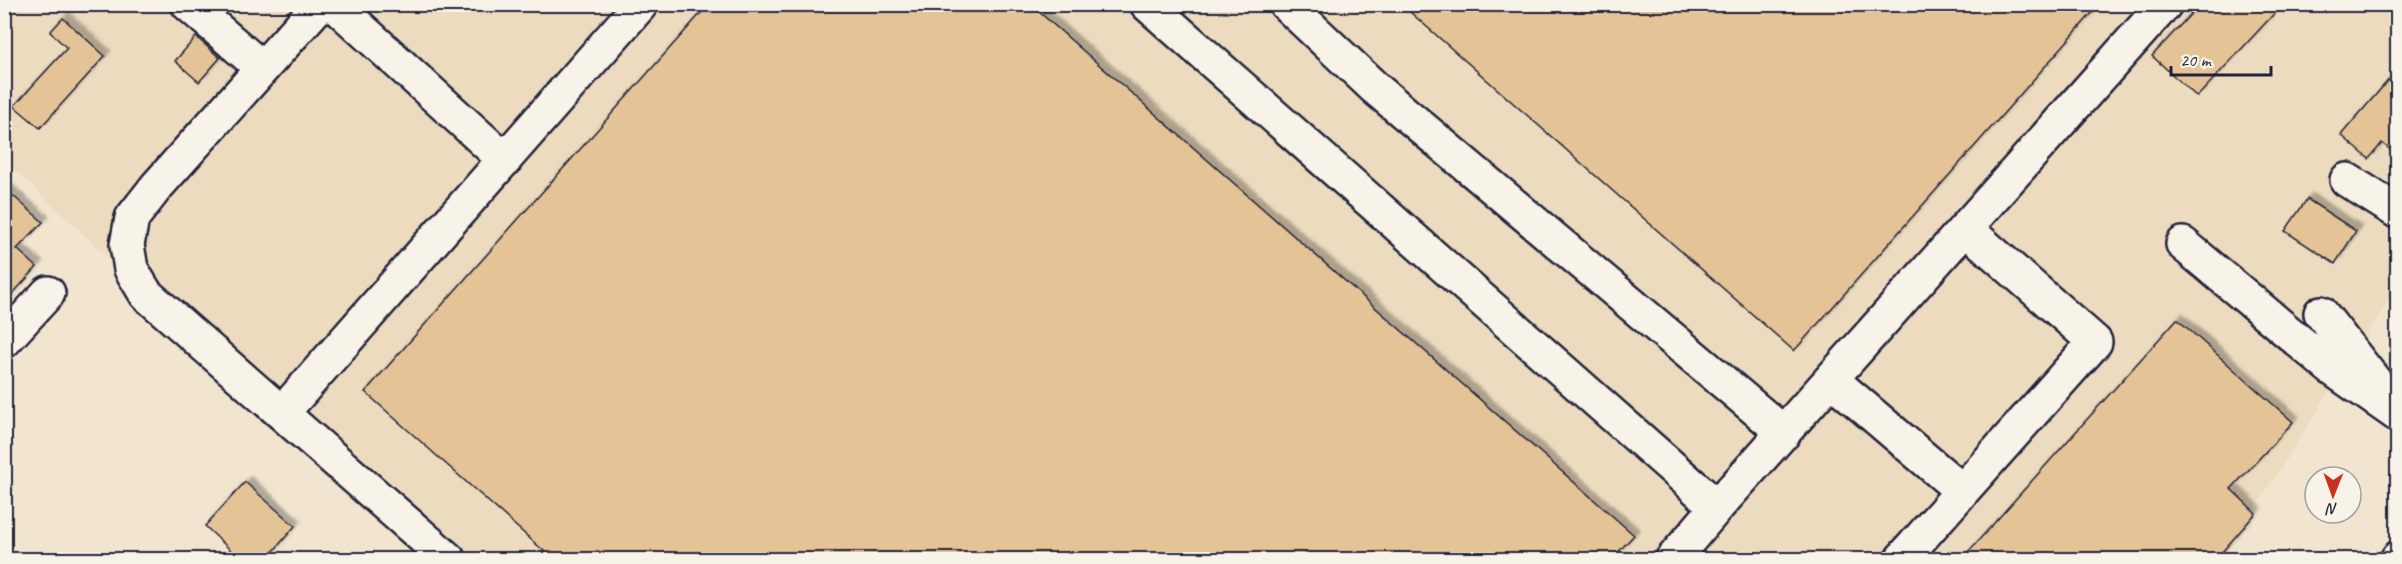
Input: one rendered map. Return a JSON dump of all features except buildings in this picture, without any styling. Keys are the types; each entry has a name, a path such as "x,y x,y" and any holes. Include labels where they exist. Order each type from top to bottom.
{"lane":[{"path":"188,4 262,68"},
{"path":"320,4 157,186 132,218 127,245 131,269 146,294 449,560"},
{"path":"334,4 505,160"},
{"path":"282,413 641,4"},
{"path":"1147,4 1717,507"},
{"path":"1286,4 1375,88 1784,433"},
{"path":"1672,560 2165,4"},
{"path":"2347,180 2397,212"},
{"path":"1901,560 2095,342 1966,229"},
{"path":"2183,244 2331,368 2397,416"},
{"path":"4,341 48,293"},
{"path":"2321,313 2397,410"},
{"path":"1832,380 1962,492"}],"shaded area":[{"path":"4,5 2397,5 2397,283 2385,306 2222,559 432,559 5,161"}]}
